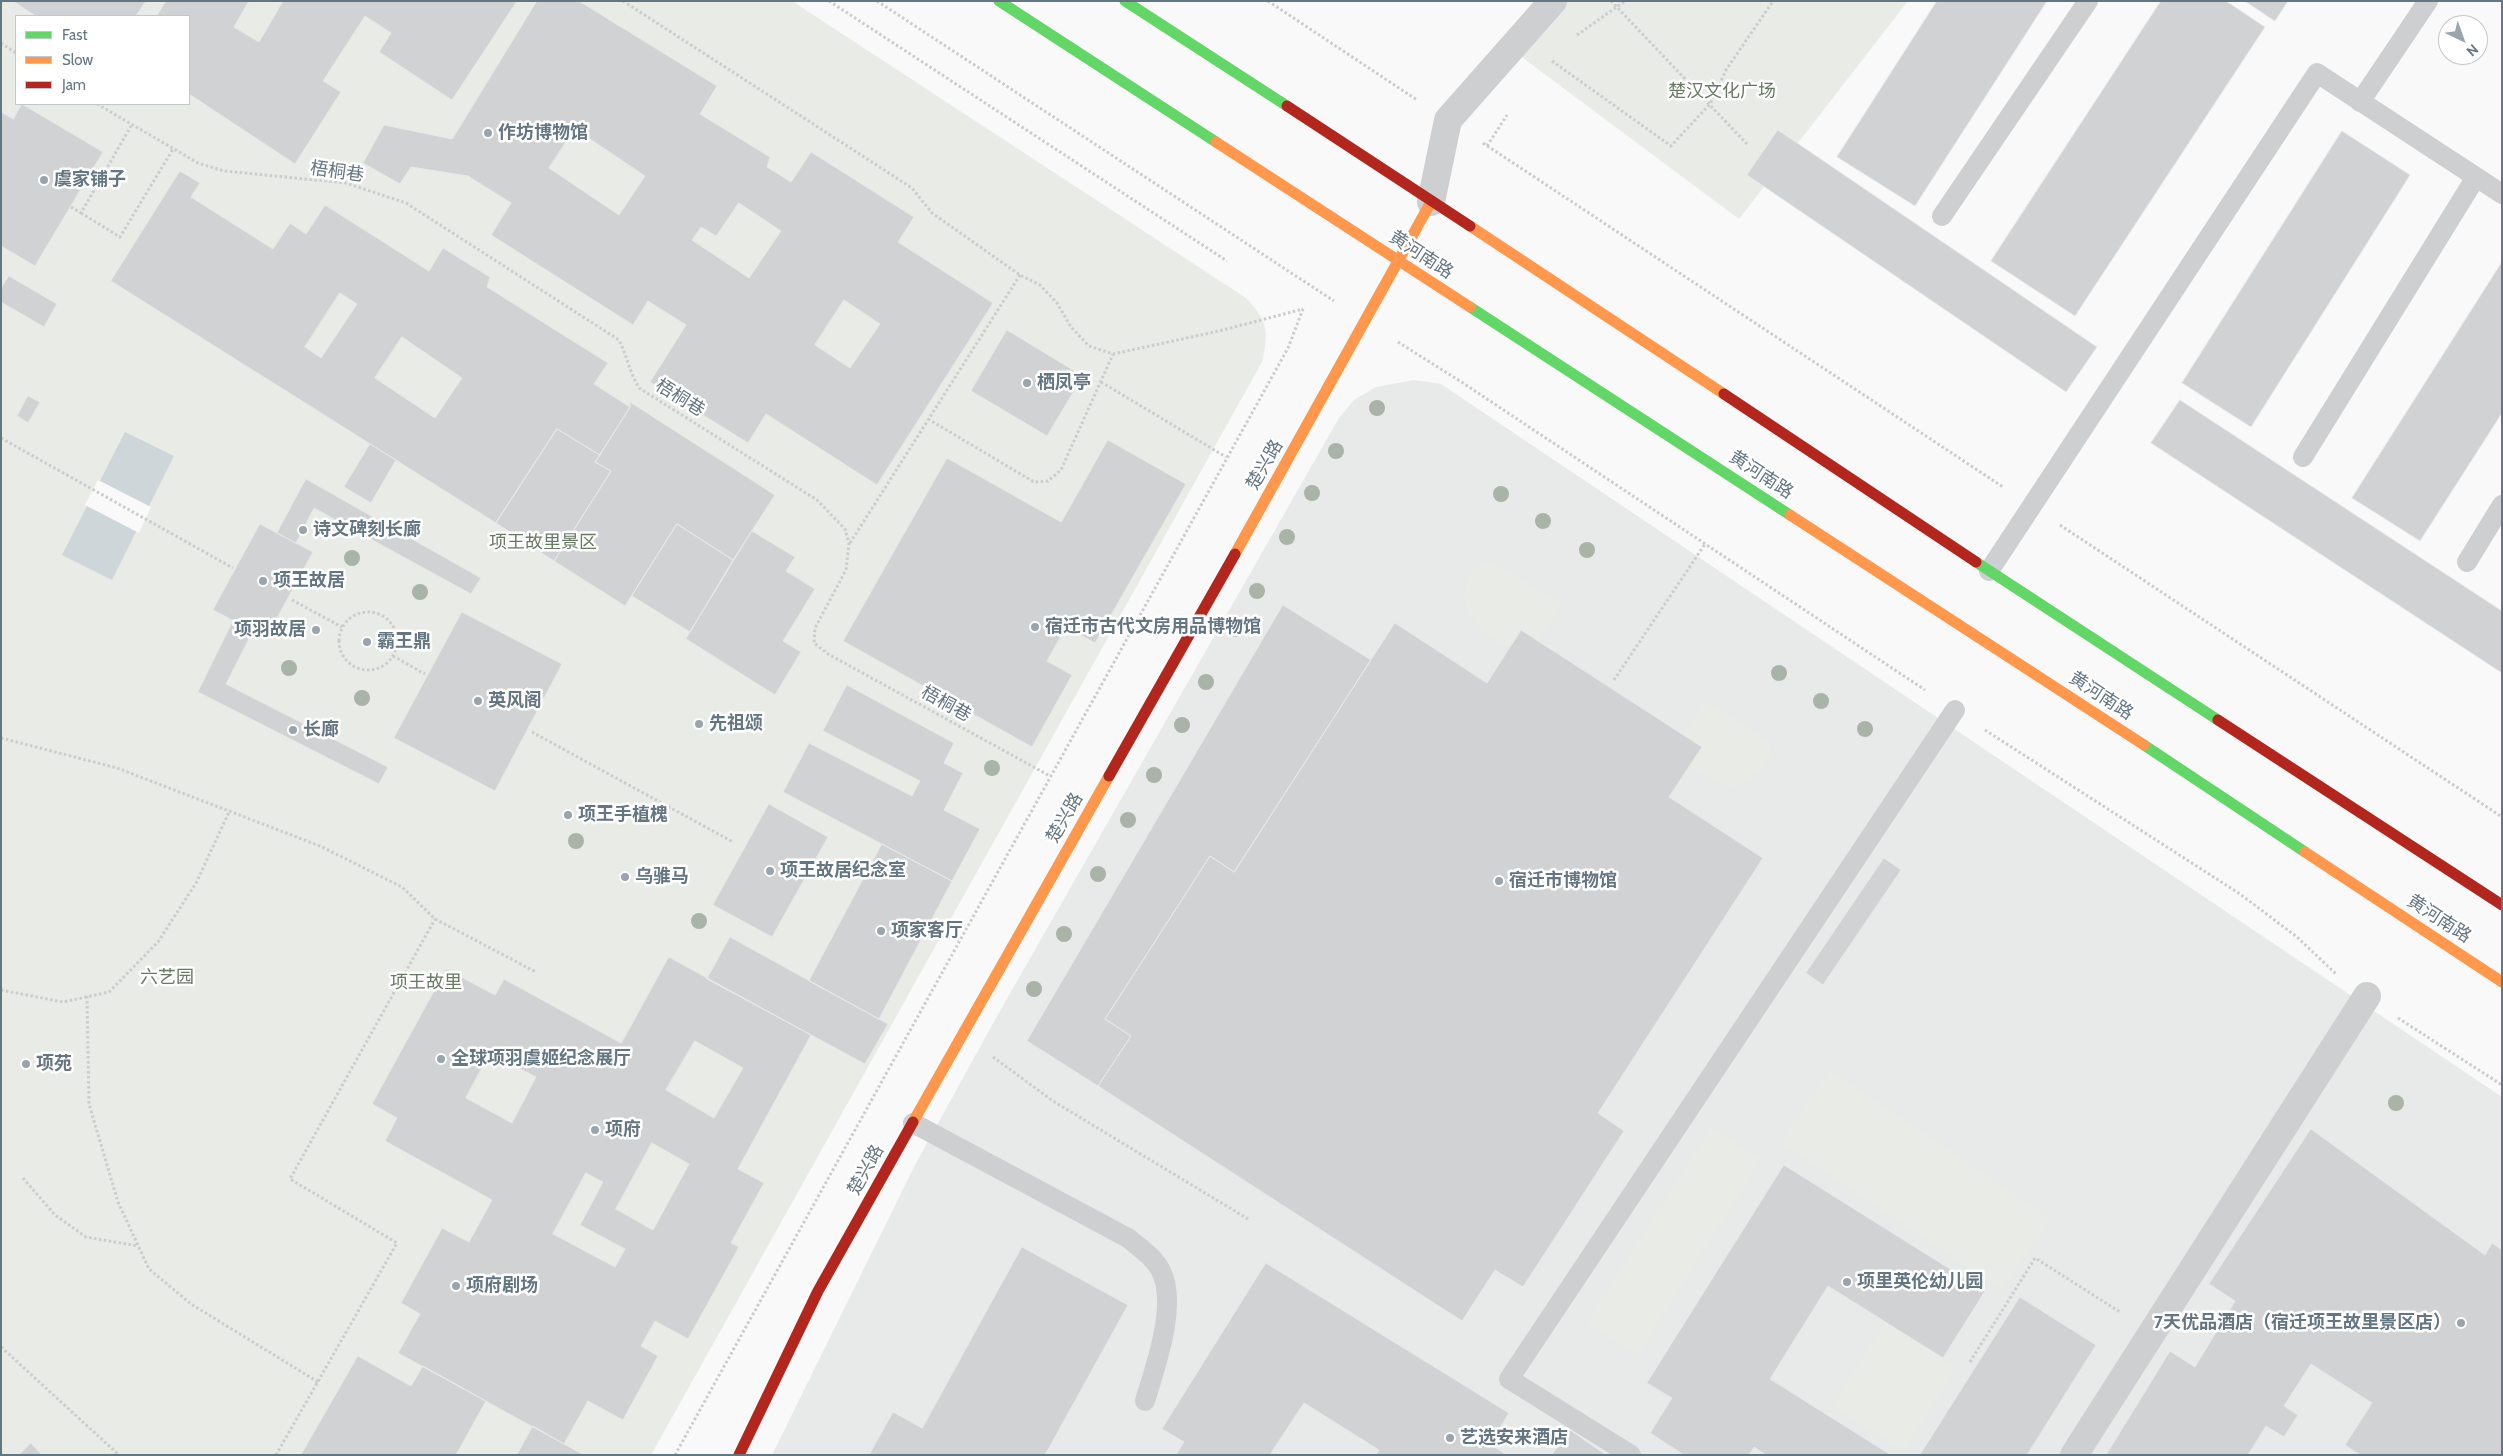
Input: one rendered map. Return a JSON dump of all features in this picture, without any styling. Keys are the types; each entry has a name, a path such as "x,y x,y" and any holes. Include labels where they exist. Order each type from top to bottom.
{"main road":[{"name":"黄河南路","path":"1000,1 1398,262 2065,693 2502,982"},
{"path":"1125,1 1431,202 1540,271 1989,571 2502,905"},
{"name":"楚兴路","path":"739,1455 818,1291 1366,322 1431,202"}],"street":[{"path":"1431,202 1448,120 1553,1"},
{"path":"2074,1455 2367,996"}],"lane":[{"path":"1942,216 2088,1"},
{"path":"2360,102 2428,1"},
{"path":"1989,571 2317,73 2502,194"},
{"path":"2303,457 2476,177"},
{"path":"2467,562 2502,505"},
{"path":"1631,1455 1509,1379 1955,710"},
{"path":"913,1123 1128,1238 1147,1254 1161,1272 1166,1294 1164,1324 1145,1401"}],"path":[{"path":"623,1 912,188 932,213 1020,275 1040,285 1057,303 1071,327 1089,346 1113,354 1219,332 1303,309 1288,348 675,1455"},
{"path":"829,1 1227,261"},
{"path":"877,1 1366,322 1463,383 1955,710 2240,894 2297,937 2339,977 2502,1085"},
{"path":"1268,1 2502,818"},
{"path":"1611,1 1747,144"},
{"path":"1618,8 1625,1"},
{"path":"1545,56 1671,146 1710,104 1726,70 1773,1"},
{"path":"1,43 15,51"},
{"name":"梧桐巷","path":"99,105 131,126 173,149 198,162 224,171 346,183 406,203 619,340 626,354 630,374 640,388 817,500 845,529 850,544 846,570 815,628 814,643 828,654 1050,776"},
{"path":"81,213 131,126"},
{"path":"71,207 120,237 173,149"},
{"path":"850,544 1020,275"},
{"path":"928,419 1034,482 1041,483 1054,477 1064,463 1113,354"},
{"path":"1101,382 1226,457"},
{"path":"1,438 233,568"},
{"path":"1614,680 1705,544"},
{"path":"292,600 342,627"},
{"path":"362,612 381,614 395,628 396,648 393,656 387,664 369,670 351,664 340,649 342,627 353,616 362,612"},
{"path":"393,656 425,674"},
{"path":"532,732 733,842"},
{"path":"1,738 117,768 320,846 402,887 435,918 536,972"},
{"path":"1,990 63,1002 109,992 158,942 196,883 230,810"},
{"path":"276,1455 398,1243 290,1179 435,918"},
{"path":"87,996 89,1104 118,1202 150,1269 191,1304 318,1382"},
{"path":"964,1033 1020,1079 1052,1101 1248,1220"},
{"path":"24,1178 55,1215 86,1237 139,1246"},
{"path":"1970,1362 2035,1258 2152,1333"},
{"path":"1,1347 119,1455"}],"shaded area":[{"path":"1414,380 1441,384 2502,1097 2502,1455 772,1455 915,1165 996,1018 1339,418 1354,400 1376,387"},
{"path":"125,432 174,456 112,580 62,555"}],"green space":[{"name":"项王故里景区","path":"1,1 792,1 1246,298 1263,321 1266,343 1262,362 651,1455 1,1455"},
{"name":"楚汉文化广场","path":"1566,1 1908,1 1739,219 1515,52"},
{"path":"1494,563 1562,604 1526,660 1503,646 1480,627 1471,616 1465,604 1464,591 1471,574 1479,567"},
{"path":"1705,700 1769,742 1772,755 1765,766 1734,787 1713,781 1671,752"},
{"path":"1829,1070 2051,1219 2002,1291 1780,1143"},
{"path":"1711,1127 1762,1159 1638,1355 1586,1323"},
{"path":"1885,1322 1957,1367 1904,1451 1832,1406"}],"pier":[{"path":"98,480 151,507 139,533 85,505"}],"building":[{"path":"13,1 146,1 137,15 34,15"},
{"path":"166,1 249,1 234,27 259,42 283,1 517,1 452,100 379,52 391,33 365,16 323,81 341,92 295,164 190,95 190,15 158,15"},
{"path":"537,1 579,1 717,86 700,114 770,157 767,167 791,182 811,152 914,217 898,242 993,303 877,485 766,414 748,443 650,382 686,325 648,301 633,325 491,235 511,203 468,176 411,167 400,184 363,163 384,125 452,139","holes":["575,129 645,176 619,215 549,168","739,203 781,231 749,278 692,240 701,227 716,236","844,300 880,324 850,368 815,345"]},
{"path":"1937,1 2047,1 1915,206 1837,157"},
{"path":"2161,1 2226,1 2265,27 2075,316 1991,261"},
{"path":"2245,1 2288,1 2275,21"},
{"name":"虞家铺子","path":"21,105 24,105 103,152 35,266 1,246 1,112 13,119"},
{"path":"1778,130 2097,347 2066,392 1747,175"},
{"path":"2342,131 2410,175 2251,427 2182,383"},
{"path":"180,171 200,183 191,197 273,249 290,223 306,234 325,205 429,271 443,248 490,277 487,287 608,363 594,384 630,407 600,455 557,429 496,523 111,281","holes":["340,293 357,304 321,358 305,347","402,337 462,378 435,418 375,378"]},
{"path":"2502,262 2502,413 2420,541 2352,498"},
{"path":"9,276 57,304 44,327 1,302 1,288"},
{"name":"栖凤亭","path":"1007,330 1083,376 1047,436 971,391"},
{"path":"28,396 40,402 28,423 17,416"},
{"path":"2180,400 2502,611 2502,673 2151,443"},
{"path":"630,402 775,495 733,560 677,524 625,606 554,561 611,471 595,462 630,407"},
{"path":"557,429 600,455 595,462 611,471 554,561 496,523"},
{"path":"1108,440 1186,484 1095,643 1066,627 1047,661 1072,675 1032,747 843,641 947,458 1061,522"},
{"path":"370,444 396,460 371,503 344,487"},
{"path":"306,479 481,578 471,594 314,508 296,543 277,533"},
{"name":"项王故居","path":"260,524 313,552 266,638 213,610"},
{"path":"677,524 733,560 690,632 632,596"},
{"path":"752,531 795,557 786,571 815,589 783,641 801,652 775,695 686,639"},
{"path":"1283,605 1371,660 1234,872 1210,856 1105,1019 1131,1036 1098,1086 1027,1041"},
{"name":"英风阁","path":"462,612 562,664 495,791 394,738"},
{"name":"长廊","path":"233,621 253,631 226,684 388,767 379,784 198,692"},
{"path":"1395,623 1487,683 1521,630 1702,747 1669,797 1763,858 1598,1113 1624,1131 1523,1287 1495,1270 1462,1321 1098,1086 1131,1036 1105,1019 1210,856 1234,872"},
{"path":"847,685 954,743 944,763 963,773 944,810 980,829 952,881 783,792 809,743 912,796 920,781 823,731"},
{"name":"项王故居纪念室","path":"769,804 828,837 772,937 713,905"},
{"name":"项家客厅","path":"882,844 952,881 879,1019 809,981"},
{"path":"1884,858 1901,870 1823,985 1806,973"},
{"path":"730,937 888,1024 865,1064 707,979"},
{"path":"669,957 811,1035 738,1169 764,1183 731,1243 739,1247 688,1339 655,1321 641,1346 658,1356 623,1420 588,1401 564,1444 398,1353 420,1314 401,1303 442,1228 469,1242 492,1200 385,1141 397,1118 372,1104 446,969 495,995 504,979 621,1043","holes":["695,1041 743,1068 714,1118 666,1090","490,1053 536,1077 512,1123 466,1098","652,1143 689,1164 653,1230 616,1209","586,1173 603,1182 580,1225 625,1249 615,1267 553,1234"]},
{"path":"2311,1129 2485,1255 2492,1243 2502,1250 2502,1455 2360,1455 2345,1445 2372,1403 2311,1364 2284,1406 2298,1415 2284,1437 2266,1426 2248,1455 2106,1455 2170,1351 2195,1367 2235,1301 2209,1284"},
{"path":"1784,1165 1985,1291 1943,1358 1828,1286 1770,1379 1891,1455 1766,1455 1754,1447 1749,1455 1684,1455 1650,1433 1672,1398 1647,1383"},
{"path":"1022,1247 1128,1305 1045,1455 869,1455 893,1412 922,1428"},
{"path":"1266,1263 1509,1413 1490,1444 1504,1453 1503,1455 1376,1455 1379,1450 1304,1403 1271,1453 1274,1455 1176,1455 1184,1442 1162,1429"},
{"path":"2020,1297 2096,1345 2027,1455 1920,1455"},
{"path":"358,1356 411,1386 423,1366 486,1401 456,1455 301,1455"},
{"path":"533,1426 564,1444 584,1455 517,1455"},
{"path":"1570,1430 1606,1455 1552,1455"},
{"path":"31,1443 42,1455 19,1455"}],"traffic: fast":[{"path":"999,1 1216,142"},
{"path":"1125,1 1287,106"},
{"path":"1470,307 1790,515"},
{"path":"1976,562 2218,720"},
{"path":"2144,745 2305,852"}],"traffic: slow":[{"path":"1216,142 1470,307"},
{"path":"1235,554 1431,202"},
{"path":"1470,226 1724,394"},
{"path":"1790,515 2144,745"},
{"path":"913,1122 1109,776"},
{"path":"2305,852 2502,982"}],"traffic: jam":[{"path":"1287,106 1470,226"},
{"path":"1724,394 1976,562"},
{"path":"1109,776 1235,554"},
{"path":"2218,720 2502,905"},
{"path":"739,1455 818,1291 913,1122"}],"place":[{"name":"作坊博物馆","path":"488,133"},
{"name":"虞家铺子","path":"44,180"},
{"name":"栖凤亭","path":"1027,383"},
{"name":"诗文碑刻长廊","path":"303,530"},
{"name":"项王故居","path":"263,581"},
{"name":"宿迁市古代文房用品博物馆","path":"1035,627"},
{"name":"项羽故居","path":"316,630"},
{"name":"霸王鼎","path":"367,642"},
{"name":"英风阁","path":"478,701"},
{"name":"先祖颂","path":"699,724"},
{"name":"长廊","path":"293,730"},
{"name":"项王手植槐","path":"568,815"},
{"name":"项王故居纪念室","path":"770,871"},
{"name":"乌骓马","path":"625,877"},
{"name":"宿迁市博物馆","path":"1499,881"},
{"name":"项家客厅","path":"881,931"},
{"name":"全球项羽虞姬纪念展厅","path":"441,1059"},
{"name":"项苑","path":"26,1064"},
{"name":"项府","path":"595,1130"},
{"name":"项里英伦幼儿园","path":"1847,1282"},
{"name":"项府剧场","path":"456,1286"},
{"name":"7天优品酒店（宿迁项王故里景区店）","path":"2461,1323"},
{"name":"艺选安来酒店","path":"1450,1438"}],"park label":[{"name":"六艺园","path":"167,978"},
{"name":"项王故里","path":"426,983"}]}
